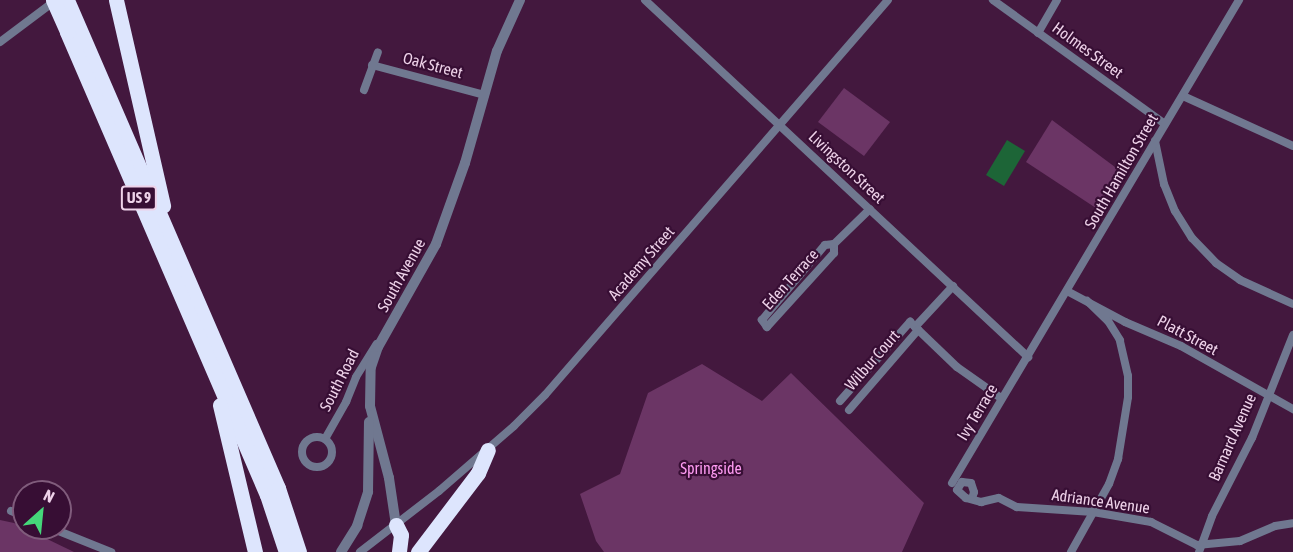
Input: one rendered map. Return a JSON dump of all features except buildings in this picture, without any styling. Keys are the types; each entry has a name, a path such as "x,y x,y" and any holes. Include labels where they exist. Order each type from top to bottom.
{"highway":[{"name":"US 9","path":"55,0 72,28 172,244 278,488 299,552"},
{"name":"US 9","path":"67,0 72,28 210,364 267,495 286,552"},
{"path":"116,0 172,244"},
{"path":"210,364 255,552"},
{"path":"418,552 478,473 488,450"},
{"path":"391,552 396,525"},
{"path":"396,525 400,535 399,552"}],"street":[{"path":"0,42 55,0"},
{"name":"South Avenue","path":"396,525 391,484 368,395 371,367 384,337 436,244 497,51 520,0"},
{"name":"Livingston Street","path":"645,0 1028,357"},
{"name":"Academy Street","path":"396,525 488,450 572,365 888,0"},
{"name":"Holmes Street","path":"993,0 1165,124"},
{"path":"1038,33 1057,0"},
{"name":"South Hamilton Street","path":"1028,357 1239,0"},
{"path":"364,90 378,52"},
{"name":"Oak Street","path":"372,65 485,94"},
{"path":"1183,96 1293,146"},
{"path":"1155,141 1164,184 1175,211 1192,238 1216,263 1240,280 1293,304"},
{"name":"Eden Terrace","path":"834,244 834,253 767,327 762,321 825,245 834,244 870,209"},
{"name":"Wilbur Court","path":"840,402 953,286"},
{"name":"Platt Street","path":"1067,291 1125,322 1181,346 1293,410"},
{"path":"1071,552 1109,484 1118,459 1124,429 1128,376 1120,340 1108,321 1088,301"},
{"path":"914,326 957,367 1001,398"},
{"name":"Wilbur Court","path":"849,410 914,326"},
{"name":"Barnard Avenue","path":"1200,549 1212,516 1252,438 1293,335"},
{"name":"South Road","path":"325,439 367,358 384,337"},
{"name":"Ivy Terrace","path":"952,483 1001,398 1028,357"},
{"path":"341,552 357,526 368,492 370,466 368,395"},
{"name":"Adriance Avenue","path":"972,499 981,502 999,498 1017,507 1093,512 1151,522 1200,549"},
{"path":"1200,549 1240,541 1275,526 1293,523"},
{"path":"360,552 396,525"},
{"path":"72,537 106,551"}],"green space":[{"path":"844,88 890,122 864,156 818,122"},
{"path":"1052,120 1123,173 1102,212 1026,162"},
{"name":"Springside","path":"702,364 762,401 791,373 924,503 902,552 604,552 596,541 580,494 620,474 648,393"},
{"path":"0,520 12,523 12,540 49,540 74,552 0,552"}],"shaded area":[{"path":"1007,140 1025,151 1004,186 986,175"}]}
